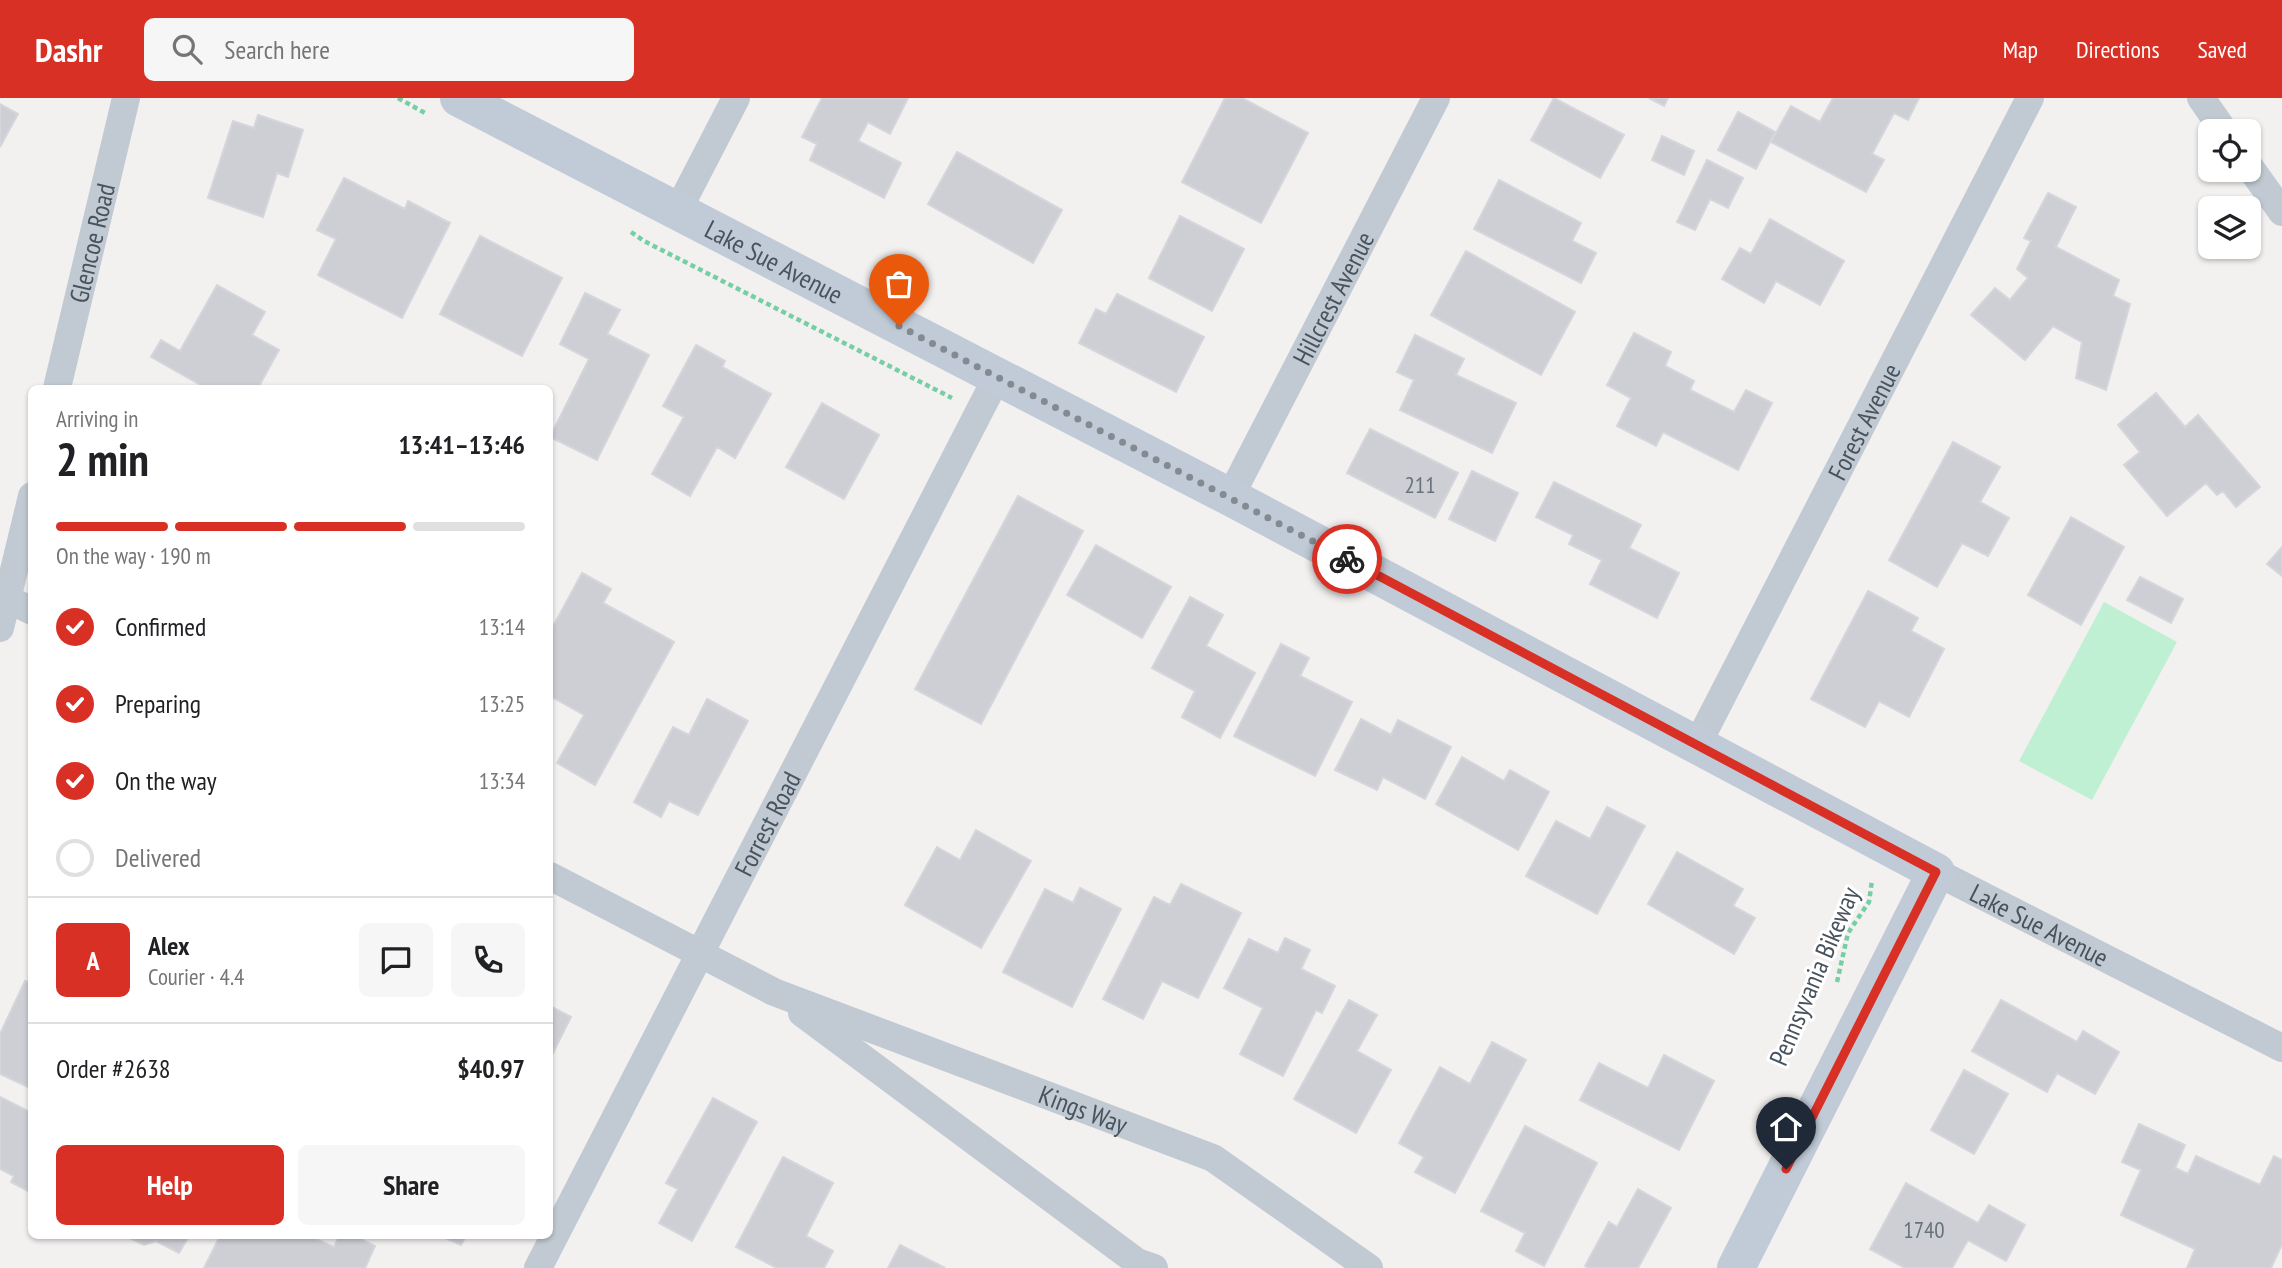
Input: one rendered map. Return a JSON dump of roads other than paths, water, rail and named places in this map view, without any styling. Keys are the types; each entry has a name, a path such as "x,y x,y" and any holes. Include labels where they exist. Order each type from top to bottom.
{"street":[{"name":"Glencoe Road","path":"58,385 126,98"},
{"path":"677,212 736,98"},
{"name":"Hillcrest Avenue","path":"1230,497 1436,98"},
{"name":"Forest Avenue","path":"1697,745 2030,98"},
{"path":"2201,98 2216,119"},
{"name":"Lake Sue Avenue","path":"443,106 677,212 1230,497 1936,872 2282,1048"},
{"path":"2260,182 2282,212"},
{"name":"Forrest Road","path":"553,1239 997,377"},
{"path":"0,628 13,602 28,518"},
{"path":"1736,1268 1936,872"},
{"name":"Kings Way","path":"553,878 774,992 1213,1158 1369,1268"},
{"name":"Kings Way","path":"774,992 1136,1262 1154,1268"},
{"name":"Forrest Road","path":"538,1268 553,1239"}]}
